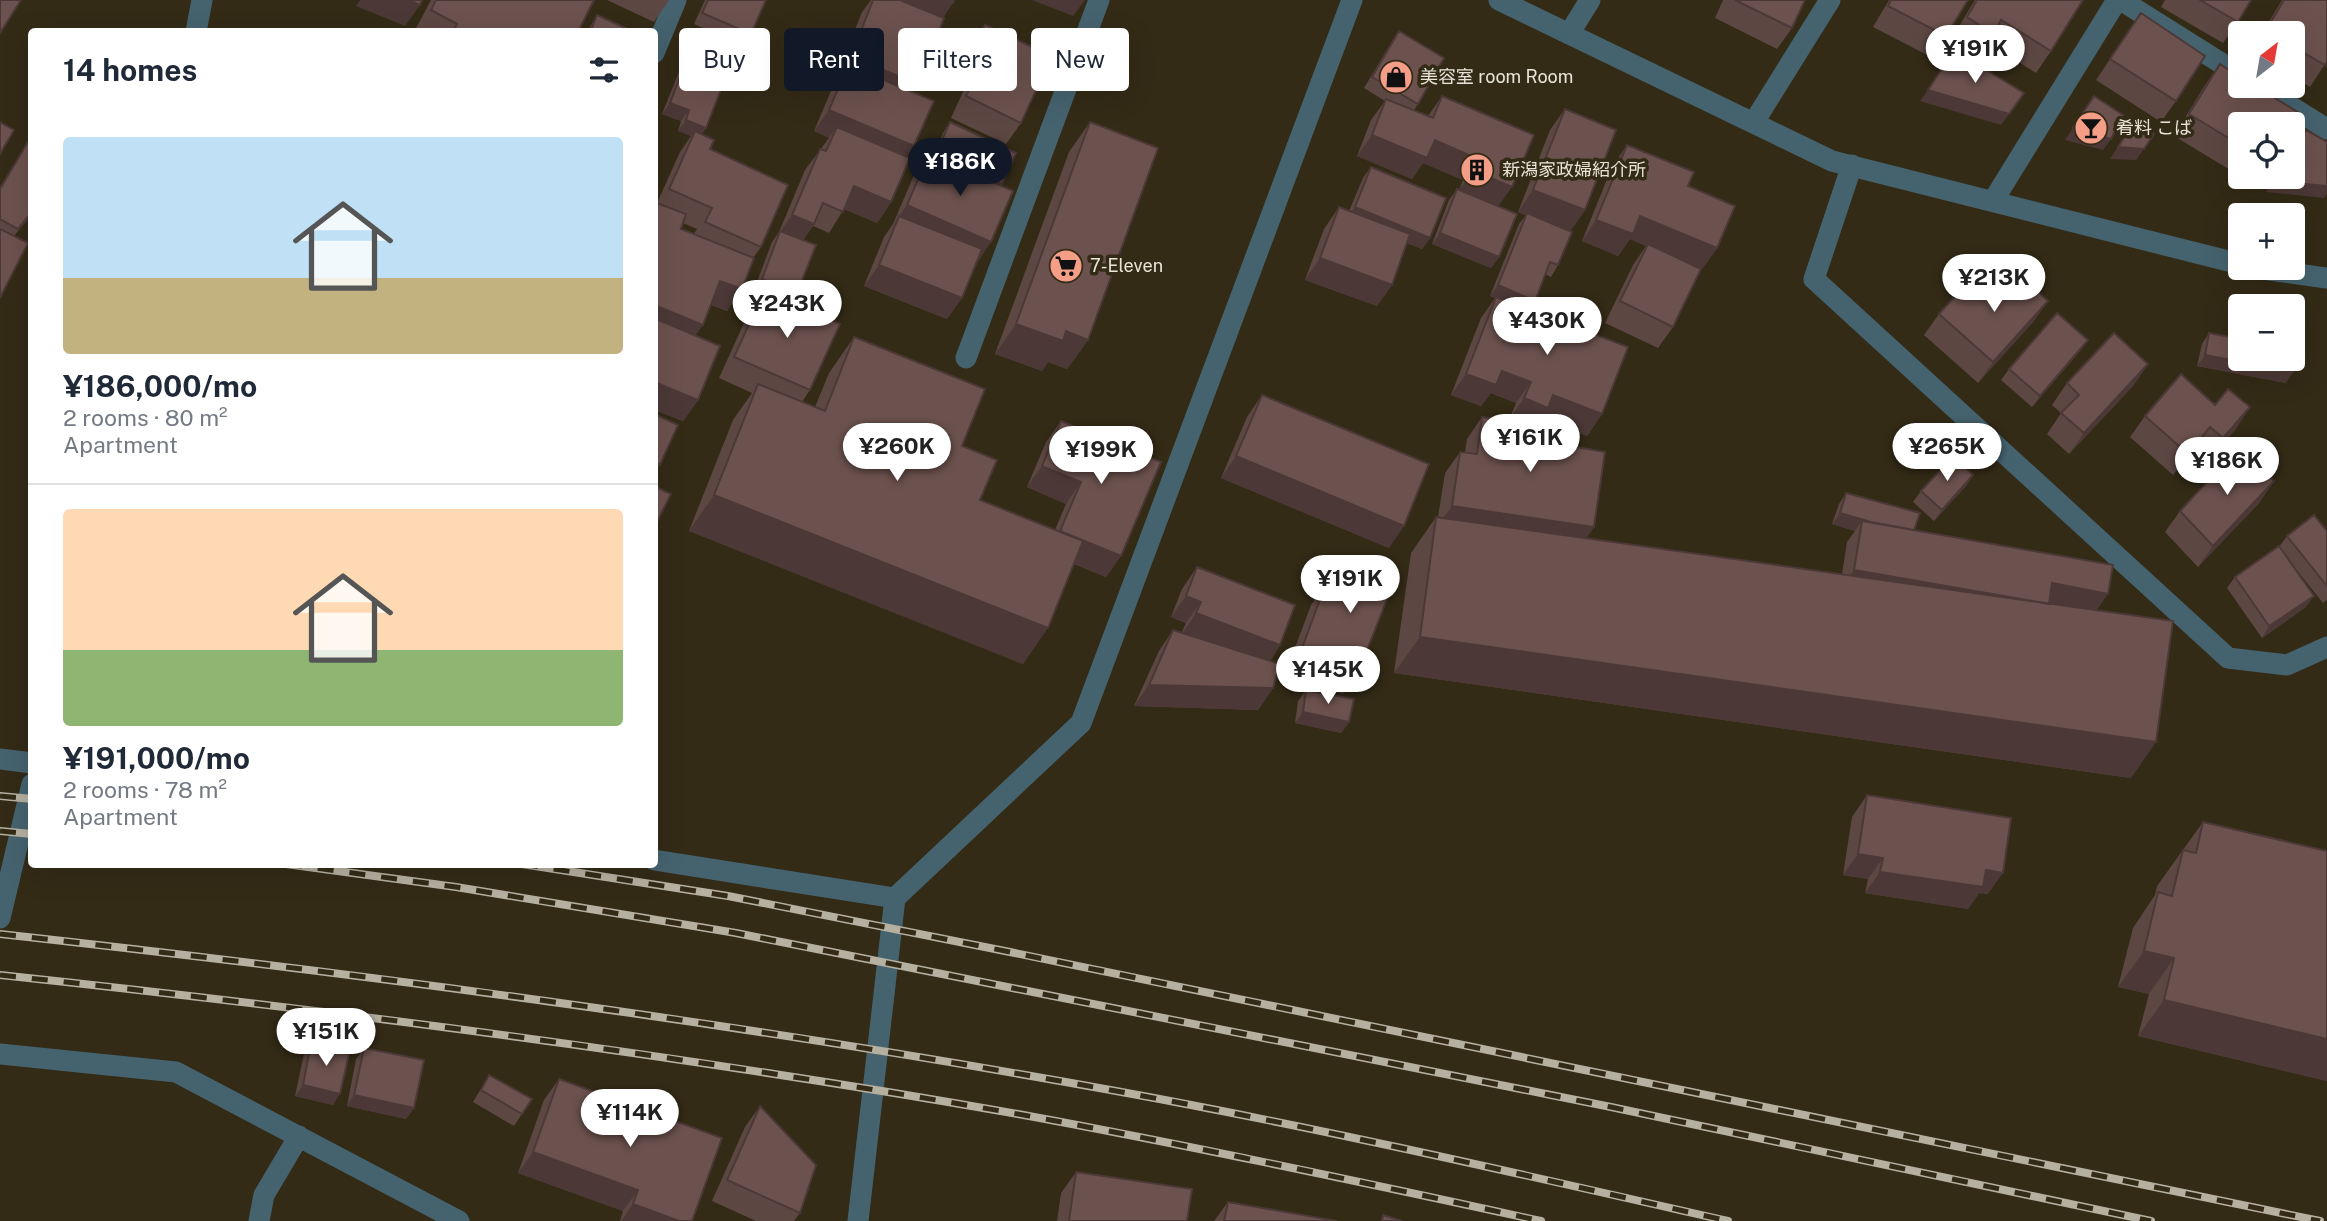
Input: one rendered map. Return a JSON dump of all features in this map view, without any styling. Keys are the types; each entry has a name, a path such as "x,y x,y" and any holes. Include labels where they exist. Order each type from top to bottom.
{"street":[{"path":"197,28 202,0"},
{"path":"658,43 676,0"},
{"path":"966,358 1100,0"},
{"path":"858,1221 895,898 1081,723 1352,0"},
{"path":"1499,0 1832,161 2228,261"},
{"path":"1569,34 1590,0"},
{"path":"1754,122 1830,0"},
{"path":"1993,201 2119,0 2228,68"},
{"path":"2277,98 2327,130"},
{"path":"1852,165 1814,279 2228,658 2287,665 2327,647"},
{"path":"2305,275 2327,278"},
{"path":"0,760 28,763"},
{"path":"0,918 28,801"},
{"path":"658,861 895,898"},
{"path":"0,1054 176,1073 459,1221"},
{"path":"259,1221 264,1195 299,1136"}],"building":[{"path":"0,0 21,0 0,33"},
{"path":"409,0 422,0 420,5"},
{"path":"436,0 594,0 580,28 455,28 457,24 431,10"},
{"path":"708,0 766,0 754,28 737,28 702,13"},
{"path":"873,0 900,0 944,18 940,28 898,28 898,76 884,70 884,28 862,28"},
{"path":"1735,0 1805,0 1792,28"},
{"path":"1891,0 1968,0 1946,36 1888,6"},
{"path":"1977,0 2083,0 2051,51 2001,20 1993,34 1967,17"},
{"path":"2200,0 2251,0 2236,21"},
{"path":"2284,0 2327,0 2325,65 2305,53 2305,21 2271,21"},
{"path":"2141,13 2205,56 2176,101 2110,59"},
{"path":"597,15 625,28 592,28"},
{"path":"1399,31 1444,58 1418,104 1372,77"},
{"path":"1017,40 1031,46 1031,91 1036,91 1021,123 966,96 968,91 1017,91"},
{"path":"1954,50 2024,93 2009,114 1928,90"},
{"path":"2220,64 2228,69 2228,98 2275,98 2298,112 2228,112 2228,138 2189,114"},
{"path":"679,80 679,91 720,91 706,128 686,120 689,110 670,103"},
{"path":"884,80 898,86 898,91 910,91 934,101 914,146 829,110 837,91 884,91"},
{"path":"1442,96 1534,135 1512,187 1473,170 1478,159 1435,140 1427,158 1372,135 1386,99 1433,118"},
{"path":"2094,96 2123,115 2111,139 2073,128"},
{"path":"1565,109 1616,130 1585,210 1533,190"},
{"path":"0,122 14,130 0,154"},
{"path":"950,122 1016,153 1002,184 936,153"},
{"name":"7-Eleven","path":"1090,122 1158,148 1088,340 1066,331 1063,341 1016,324"},
{"path":"2134,122 2154,134 2144,149 2118,147"},
{"path":"837,127 910,158 891,202 854,186 843,212 823,203 814,224 792,215 820,149 826,151"},
{"path":"695,131 714,140 710,149 788,185 761,247 705,222 712,208 669,189"},
{"path":"2305,132 2327,142 2327,186 2305,184"},
{"path":"28,142 28,217 18,229 0,219 0,189"},
{"path":"1627,145 1694,172 1688,186 1735,206 1717,248 1640,216 1633,234 1596,220"},
{"path":"929,154 1013,191 991,242 907,205"},
{"path":"1371,167 1446,198 1430,238 1355,207"},
{"path":"1457,189 1517,214 1499,257 1440,233"},
{"path":"658,204 686,214 681,229 754,258 742,289 720,281 703,325 658,307"},
{"path":"1339,207 1410,234 1392,285 1320,258"},
{"path":"1527,213 1572,232 1558,265 1550,262 1535,301 1498,285"},
{"path":"899,216 982,249 962,298 879,265"},
{"path":"0,229 28,243 0,298"},
{"path":"780,231 816,245 793,303 773,295 776,285 762,279"},
{"path":"1648,244 1701,269 1673,327 1620,301"},
{"path":"2021,276 2048,301 1993,362 1939,314 1967,283 1982,295 1996,279 2008,291"},
{"path":"764,291 840,324 810,390 734,357"},
{"path":"1496,297 1628,347 1602,414 1553,395 1548,408 1524,398 1531,382 1502,371 1496,385 1466,374"},
{"path":"2057,313 2088,340 2040,396 2009,369"},
{"path":"658,320 720,346 698,400 658,384"},
{"path":"2114,333 2148,364 2084,433 2061,413 2079,395 2067,383"},
{"path":"2209,333 2228,337 2228,359 2205,355"},
{"path":"854,337 985,389 962,446 997,460 980,500 1083,541 1048,628 714,495 758,384 825,411"},
{"path":"2181,374 2215,405 2228,389 2250,407 2223,438 2210,427 2188,454 2145,416"},
{"path":"1262,395 1429,464 1404,526 1236,456"},
{"path":"658,416 678,425 660,465 658,464"},
{"path":"1482,417 1578,432 1576,447 1605,452 1594,527 1452,506 1460,452 1477,454"},
{"path":"1061,421 1161,462 1121,556 1060,531 1081,482 1042,466"},
{"path":"2239,448 2274,481 2213,546 2180,511"},
{"path":"1953,456 1973,475 1942,510 1921,491"},
{"path":"658,488 671,494 658,520"},
{"path":"1846,493 1920,513 1914,530 1840,513"},
{"path":"2314,515 2327,531 2327,586 2287,536"},
{"path":"1436,517 2173,621 2156,742 1420,637"},
{"path":"1862,521 2113,565 2108,594 2052,583 2049,604 1854,570"},
{"path":"2279,546 2314,596 2269,626 2235,577"},
{"path":"1357,556 1398,571 1358,673 1301,651 1326,583 1344,589"},
{"path":"1197,567 1295,605 1280,645 1196,613 1201,602 1186,596"},
{"path":"1173,630 1280,664 1273,688 1149,685"},
{"path":"1306,690 1354,699 1349,722 1303,712"},
{"path":"1867,795 2011,818 2003,873 1986,870 1983,887 1880,872 1883,858 1858,854"},
{"path":"2203,822 2327,851 2327,1039 2164,1000 2174,958 2144,951 2158,892 2172,896 2183,850 2196,853"},
{"path":"311,1043 350,1050 340,1094 303,1085"},
{"path":"364,1048 424,1060 414,1108 354,1095"},
{"path":"489,1075 532,1099 522,1114 481,1090"},
{"path":"559,1079 722,1138 692,1221 679,1221 633,1204 638,1190 533,1152"},
{"path":"760,1106 816,1165 800,1213 727,1180"},
{"path":"1076,1172 1192,1189 1187,1221 1069,1221"},
{"path":"1228,1202 1337,1221 1224,1221"},
{"path":"1383,1215 1402,1221 1382,1221"}],"railway":[{"path":"0,796 28,799"},
{"path":"0,831 28,834"},
{"path":"316,868 456,887 736,933 1611,1107 2151,1221"},
{"path":"548,868 728,896 1010,952 2320,1221"},
{"path":"0,934 280,966 560,1003 977,1067 1270,1120 1728,1221"},
{"path":"0,975 510,1036 765,1072 1018,1114 1149,1139 1541,1221"}],"place":[{"name":"美容室 room Room","path":"1396,77"},
{"name":"肴料 こば","path":"2091,128"},
{"name":"新潟家政婦紹介所","path":"1477,170"},
{"name":"7-Eleven","path":"1066,266"}]}
